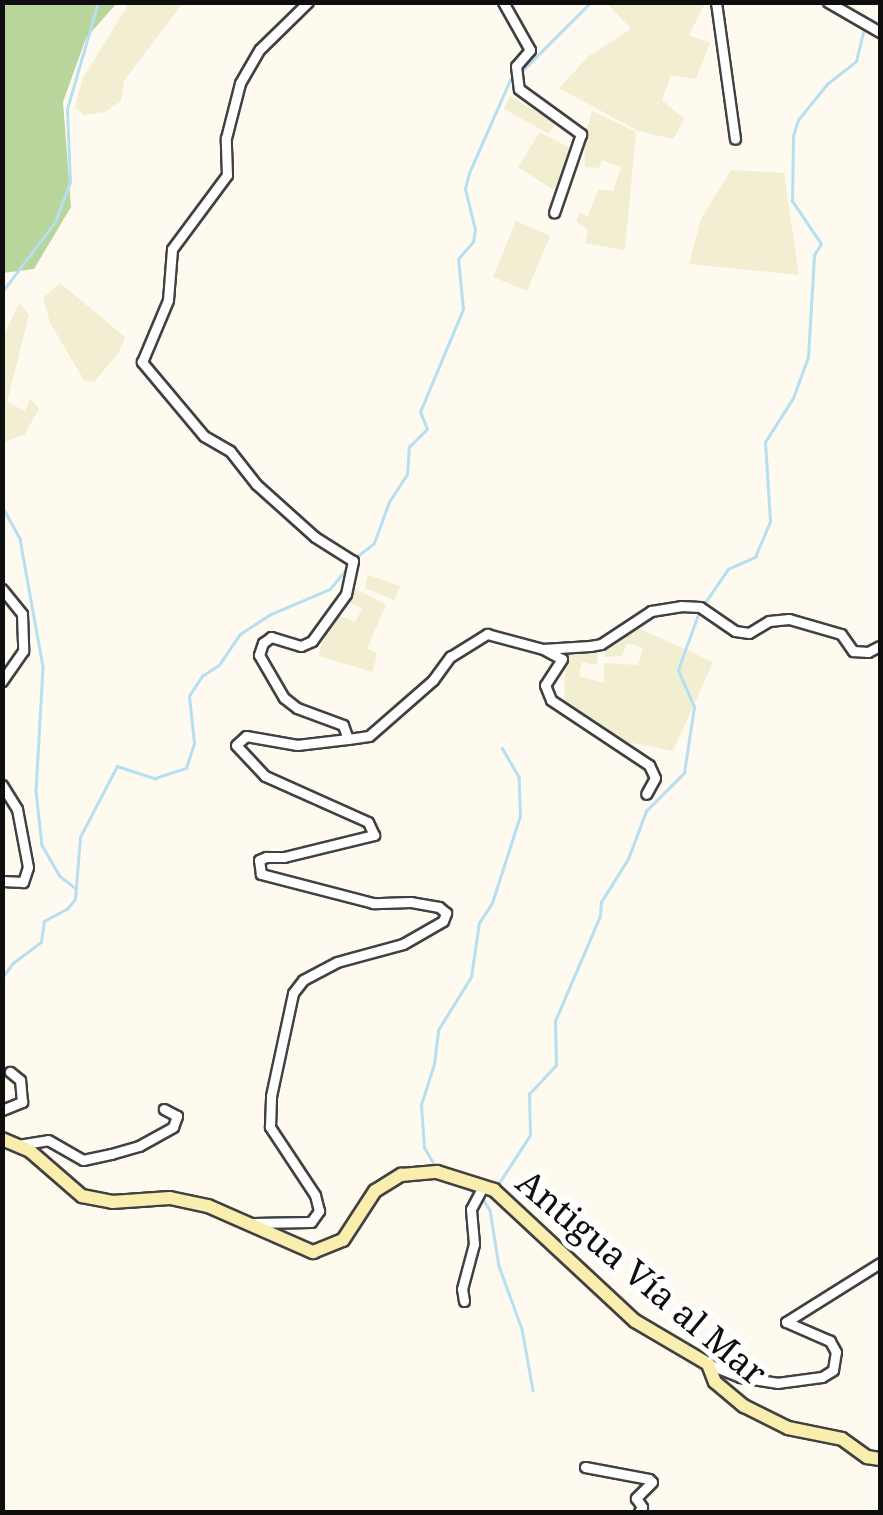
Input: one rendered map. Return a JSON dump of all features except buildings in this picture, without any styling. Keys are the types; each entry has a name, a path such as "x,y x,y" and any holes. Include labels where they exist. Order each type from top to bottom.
{"main road":[{"name":"Antigua Vía al Mar","path":"2,1139 18,1145 82,1196 112,1202 170,1198 253,1223 292,1246 322,1251 343,1240 375,1191 392,1178 424,1170 483,1186 506,1198 546,1242 587,1273 635,1320 708,1364 724,1390 766,1419 806,1433 834,1436 867,1457 880,1459"}],"street":[{"path":"308,2 260,50 240,82 228,124 227,175 172,249 168,300 142,362 204,436 230,451 256,484 315,536 353,561 346,594 312,641 302,646 271,637 263,643 260,655 284,698 343,725 348,739"},
{"path":"503,2 530,50 516,66 520,90 582,134 554,214"},
{"path":"716,2 734,138"},
{"path":"828,2 880,32"},
{"path":"2,589 22,614 22,652 2,680"},
{"path":"542,649 601,644 636,618 682,606 700,607 735,631 749,633 769,621 789,620 841,634 853,651 868,652 880,646"},
{"path":"253,1223 311,1222 320,1211 314,1195 270,1128 271,1096 292,993 303,980 337,962 381,953 446,918 439,907 373,903 260,874 258,860 266,856 368,838 375,830 368,822 265,776 239,752 239,739 246,736 297,745 328,745 369,736 433,680 450,657 487,634 542,649 562,659 546,685 552,700 649,766 655,778 646,794"},
{"path":"2,785 18,809 28,867 22,882 2,881"},
{"path":"2,1110 22,1102 20,1080 10,1072"},
{"path":"18,1145 48,1140 78,1158 112,1154 139,1146 174,1127 177,1116 164,1109"},
{"path":"464,1301 462,1289 474,1244 471,1209 483,1186"},
{"path":"708,1364 759,1382 822,1377 834,1370 834,1348 830,1341 786,1322 880,1263"},
{"path":"585,1466 649,1478 652,1482 636,1498 642,1507 639,1512"}],"shaded area":[{"path":"129,3 183,3 124,81 121,101 105,112 84,115 75,108 82,80"},
{"path":"607,3 705,3 689,35 710,43 696,79 671,75 662,100 684,119 673,139 638,131 559,88 589,56 631,29"},
{"path":"510,96 556,123 549,134 504,109"},
{"path":"592,111 636,132 625,250 585,243 588,230 576,222 580,213 588,216 598,189 613,191 621,167 602,160 599,168 585,167 584,141"},
{"path":"540,132 574,150 559,185 552,189 518,167"},
{"path":"731,170 784,173 799,275 689,264 701,219"},
{"path":"516,221 550,236 527,291 493,277"},
{"path":"60,283 125,337 119,352 94,382 84,380 50,323 43,298"},
{"path":"19,303 29,315 7,402 25,411 30,399 39,408 25,434 3,443 3,337"},
{"path":"368,575 400,586 394,600 365,588"},
{"path":"354,588 386,605 367,649 377,653 373,672 318,656 328,628 338,615 355,622 362,609 345,600"},
{"path":"634,626 713,662 673,751 617,740 564,706 566,649 598,648 597,665 582,662 579,676 604,683 604,663 638,665 643,648 627,643 622,656 605,657 605,645"}],"green space":[{"path":"2,3 117,3 86,38 63,102 71,207 34,269 3,273"}],"waterway":[{"path":"2,292 55,222 70,182 67,109 98,2"},
{"path":"522,71 591,2"},
{"path":"704,604 728,569 755,557 770,521 765,442 793,398 808,357 814,255 821,244 792,201 793,136 798,120 827,84 856,61 863,32"},
{"path":"355,558 374,543 389,502 407,474 409,447 427,429 420,412 463,309 458,259 473,242 475,230 465,189 510,80"},
{"path":"2,506 20,539 43,667 36,791 42,845 60,876 74,887"},
{"path":"2,978 13,963 41,942 44,921 67,909 75,899 80,837 117,766 155,778 186,768 194,743 189,696 202,676 219,665 240,634 269,615 330,589 347,568"},
{"path":"499,1183 530,1135 529,1094 556,1065 555,1021 600,916 601,902 628,859 646,811 684,773 694,707 678,670 699,612"},
{"path":"434,1165 424,1148 421,1105 434,1064 438,1030 471,977 479,923 492,903 520,816 519,778 502,748"},
{"path":"462,1186 475,1193"},
{"path":"483,1199 490,1210 499,1266 522,1329 533,1390"}]}
